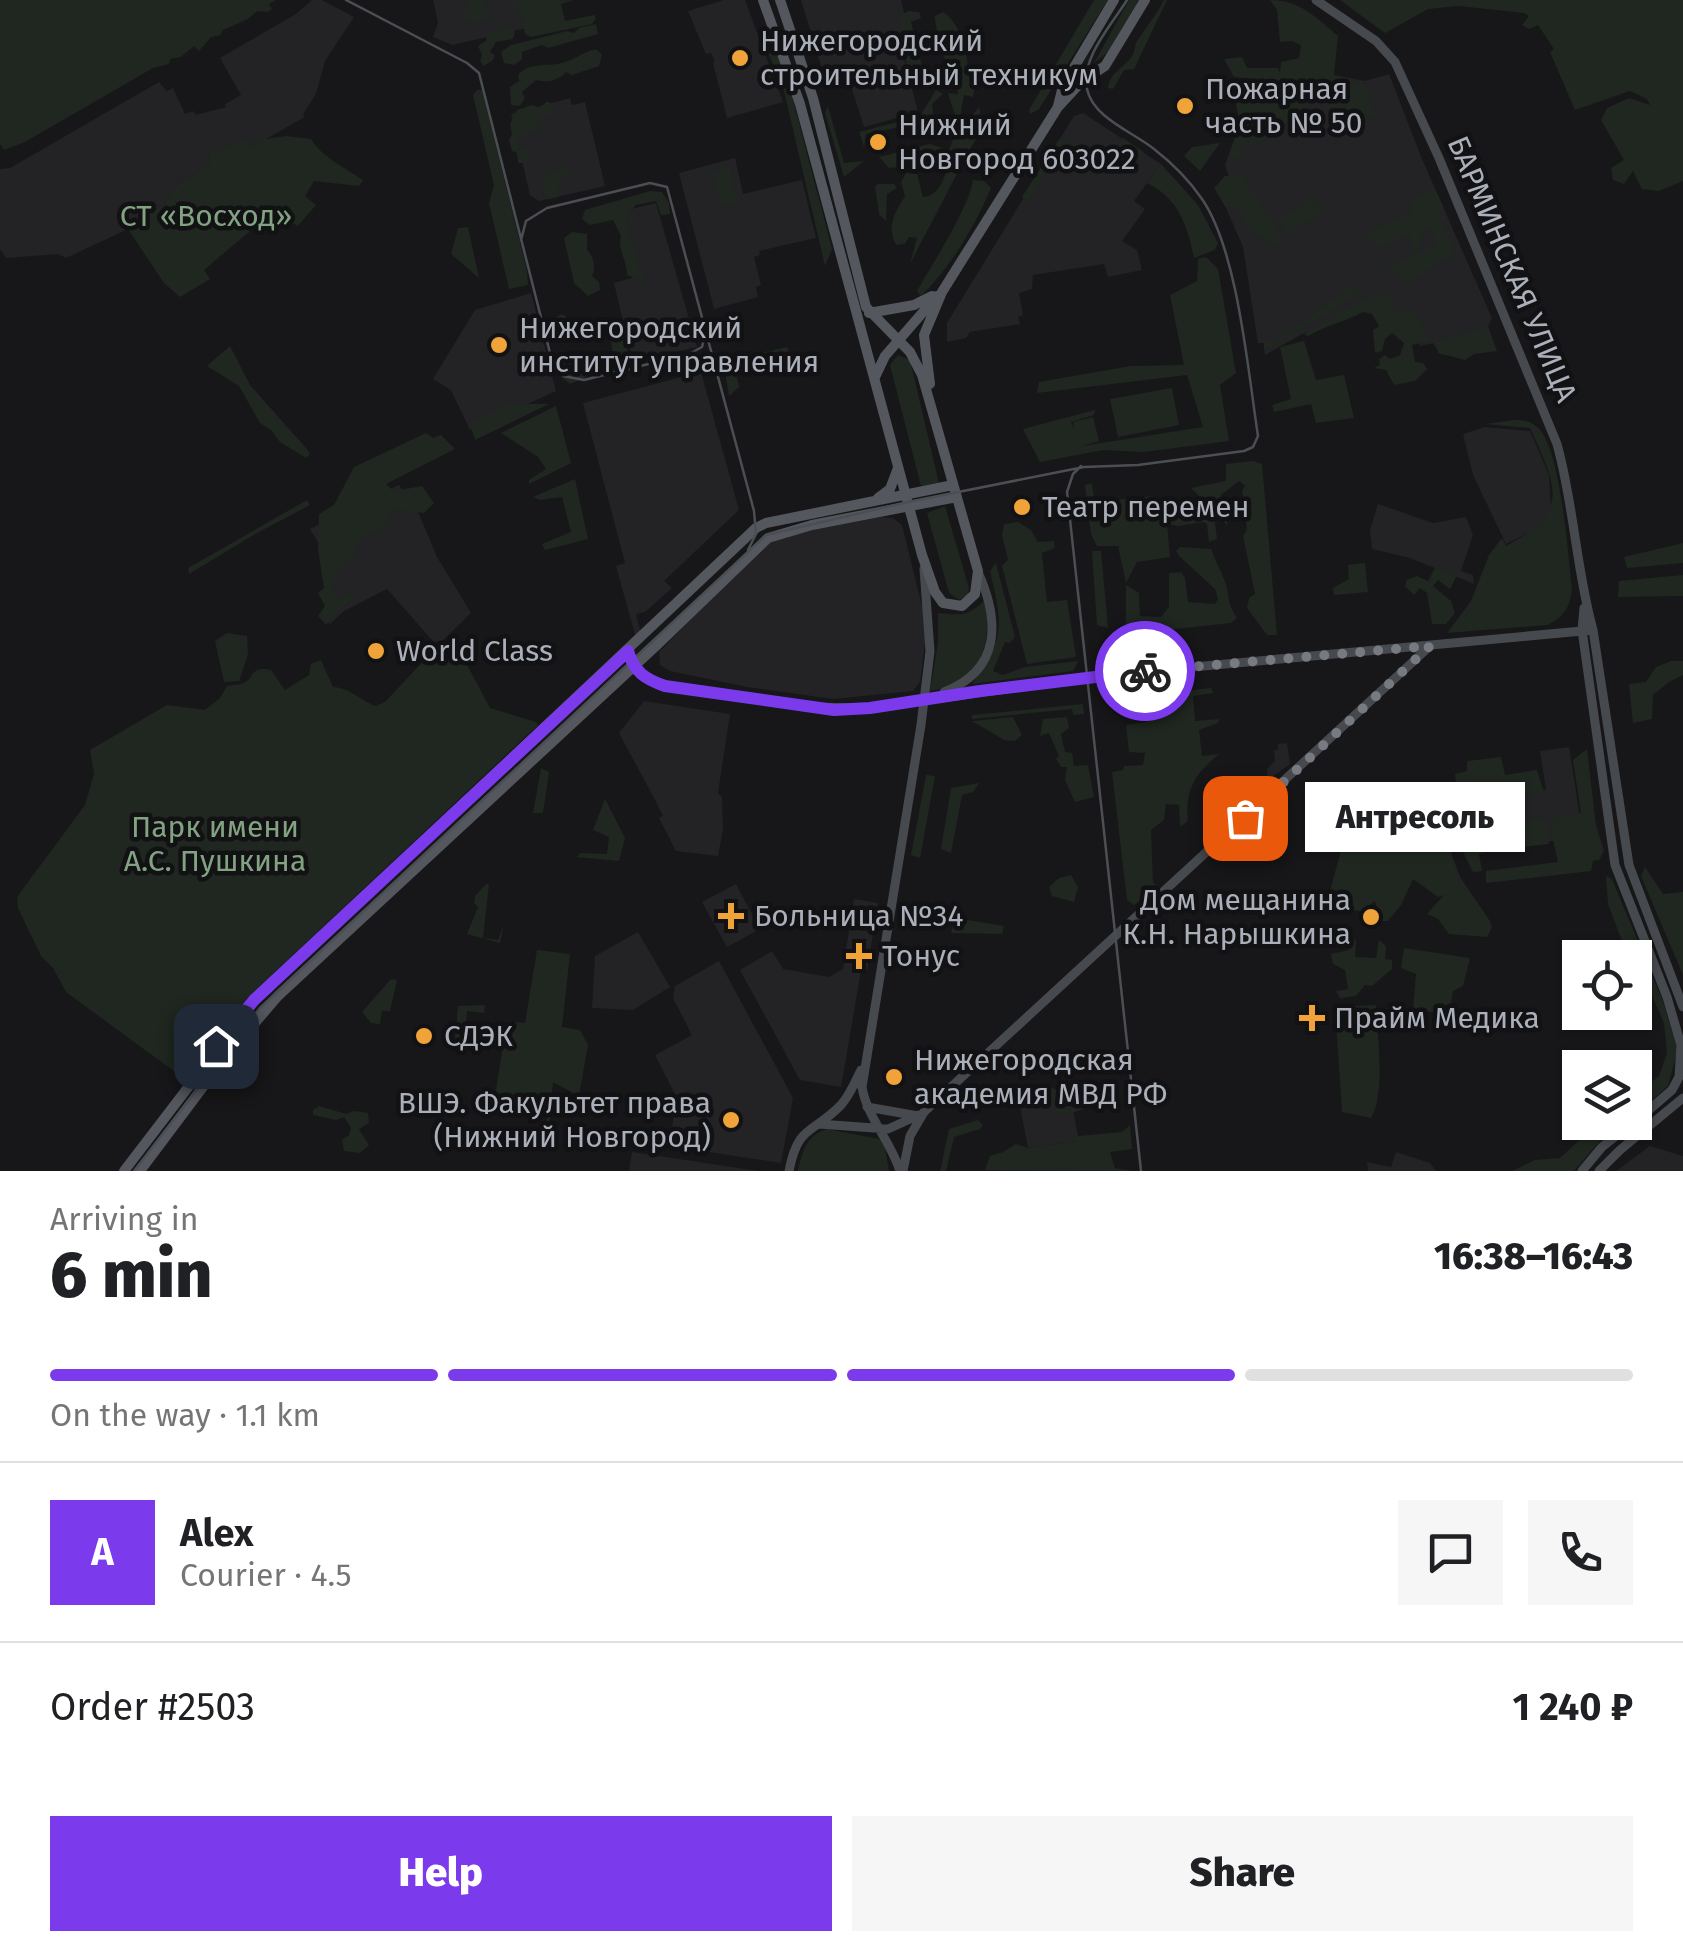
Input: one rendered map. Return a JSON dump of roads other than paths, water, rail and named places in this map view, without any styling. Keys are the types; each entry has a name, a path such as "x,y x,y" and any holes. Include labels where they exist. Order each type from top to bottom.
{"main road":[{"path":"763,0 800,104 922,555 936,592 943,602 962,606 975,594 978,571"},
{"path":"780,0 809,83 869,314 914,358 932,400"},
{"path":"1058,107 1063,86 1114,0"},
{"path":"874,378 885,356 942,292 1058,107 1082,82 1105,66 1145,0"},
{"name":"БАРМИНСКАЯ УЛИЦА","path":"1316,0 1385,49 1404,80 1527,368 1566,478 1588,630"},
{"path":"1331,0 1348,21"},
{"path":"869,314 914,305 942,292"},
{"path":"922,699 966,680 981,666 994,634 992,608 978,571 932,400 924,336 942,292"},
{"path":"868,504 890,489 898,466"},
{"path":"140,1171 224,1059 278,996 768,538 955,491"},
{"path":"124,1171 254,1000 761,525 868,504 908,501"},
{"path":"902,1171 867,1107 862,1087 921,725 931,636 922,555"},
{"path":"628,651 633,667 646,680 665,686 807,707 870,708 1117,674 1588,630"},
{"path":"1588,630 1615,865 1667,998 1681,1045 1678,1077 1672,1090 1652,1107"},
{"path":"1588,630 1629,865 1683,1007"},
{"path":"816,1124 879,1129 898,1127 921,1114 1430,646"},
{"path":"789,1171 794,1146 844,1102 864,1063"},
{"path":"1599,1171 1683,1098"},
{"path":"867,1107 921,1114"},
{"path":"902,1171 910,1136 921,1114"},
{"path":"1582,1171 1611,1140"}],"tram line":[{"path":"346,0 479,73 551,357 563,376 584,380 689,354 702,347 705,335"},
{"path":"134,1171 260,1008 766,535 1084,467 1138,465 1253,447 1258,436 1240,313 1214,221 1180,172 1105,116 1087,89 1093,54 1127,0"},
{"path":"521,240 526,221 547,208 650,183 667,187 754,511 756,534 748,550"},
{"path":"1081,466 1073,474 1067,492 1141,1171"}],"place":[{"name":"Нижегородский строительный техникум","path":"740,58"},
{"name":"Пожарная часть № 50","path":"1185,106"},
{"name":"Нижний Новгород 603022","path":"878,142"},
{"name":"Нижегородский институт управления","path":"499,345"},
{"name":"Театр перемен","path":"1022,507"},
{"name":"World Class","path":"376,651"},
{"name":"Антресоль","path":"1245,818"},
{"name":"Больница №34","path":"731,916"},
{"name":"Дом мещанина К.Н. Нарышкина","path":"1371,917"},
{"name":"Тонус","path":"859,956"},
{"name":"Прайм Медика","path":"1312,1018"},
{"name":"СДЭК","path":"424,1036"},
{"name":"Нижегородская академия МВД РФ","path":"894,1077"},
{"name":"ВШЭ. Факультет права (Нижний Новгород)","path":"731,1120"}],"park label":[{"name":"СТ «Восход»","path":"206,216"},
{"name":"Парк имени А.С. Пушкина","path":"215,844"}]}
